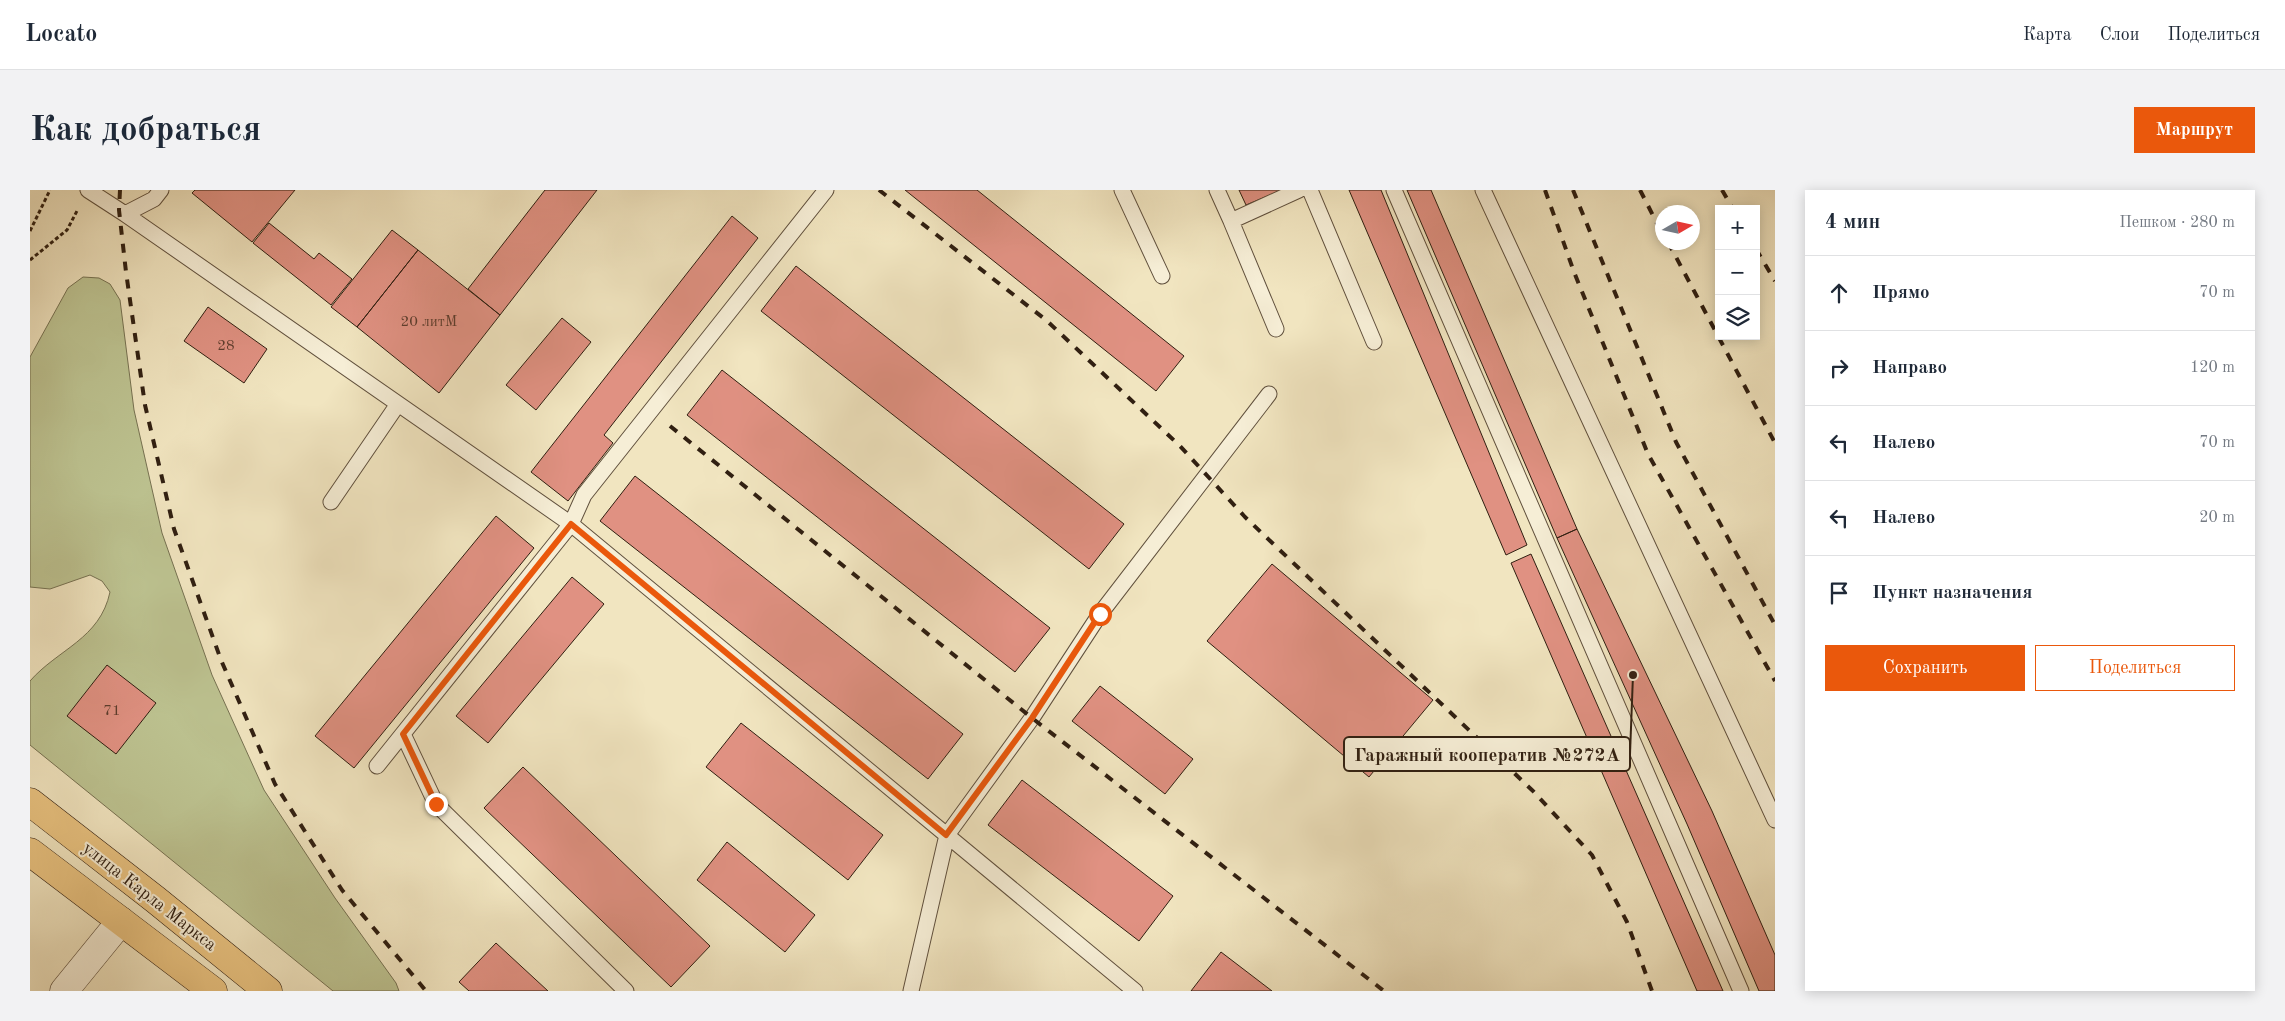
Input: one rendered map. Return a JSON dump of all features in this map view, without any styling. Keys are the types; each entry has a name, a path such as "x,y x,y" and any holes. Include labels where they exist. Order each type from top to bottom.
{"main road":[{"name":"улица Карла Маркса","path":"30,802 156,900 268,991"},
{"path":"30,852 212,991"}],"street":[{"path":"64,991 121,921"}],"lane":[{"path":"88,190 571,524 1135,991"},
{"path":"125,214 154,199 161,190"},
{"path":"378,766 571,524 584,495 826,190"},
{"path":"1122,190 1162,276"},
{"path":"1218,190 1276,329"},
{"path":"1231,221 1299,190"},
{"path":"1310,190 1374,342"},
{"path":"1394,190 1741,991"},
{"path":"1482,190 1775,820"},
{"path":"912,991 946,835 1032,718 1100,614 1269,394"},
{"path":"331,502 398,404"},
{"path":"403,734 436,804 626,991"}],"path":[{"path":"30,231 50,190"},
{"path":"30,260 67,230 80,205"}],"green space":[{"path":"83,277 99,278 110,284 120,300 134,410 162,533 212,675 264,790 335,898 396,983 399,991 333,991 30,745 30,681 88,632 105,608 110,592 102,581 90,575 50,589 30,587 30,357 68,288"}],"building":[{"path":"195,190 295,190 252,242 192,193"},
{"path":"545,190 597,190 500,315 468,289"},
{"path":"905,190 977,190 1184,356 1156,391"},
{"path":"1239,190 1282,190 1246,205"},
{"path":"1349,190 1381,190 1527,545 1506,555"},
{"path":"1407,190 1431,190 1577,529 1557,538"},
{"path":"732,216 758,238 604,435 613,443 568,501 531,472"},
{"path":"269,223 314,259 319,253 352,279 331,305 253,243"},
{"path":"392,230 418,250 357,327 331,307"},
{"path":"418,250 500,315 439,393 357,327"},
{"path":"796,266 1124,524 1089,569 761,311"},
{"path":"208,307 267,349 244,383 184,341"},
{"path":"562,318 591,342 536,410 506,385"},
{"path":"722,370 1050,628 1015,672 687,415"},
{"path":"635,476 963,734 928,779 600,521"},
{"path":"496,516 534,548 354,768 315,736"},
{"path":"1577,529 1712,811 1775,955 1775,991 1759,991 1687,824 1557,538"},
{"path":"1531,554 1723,991 1697,991 1511,563"},
{"path":"1272,564 1433,700 1369,777 1207,641"},
{"path":"572,577 604,604 488,743 456,716"},
{"path":"107,665 156,703 116,754 67,716"},
{"path":"1100,686 1193,759 1165,794 1072,721"},
{"path":"741,723 883,835 848,880 706,767"},
{"path":"523,767 710,946 671,987 484,808"},
{"path":"1022,780 1173,896 1139,941 988,825"},
{"path":"727,842 815,915 785,952 697,880"},
{"path":"496,943 548,991 469,991 459,982"},
{"path":"1221,952 1272,991 1191,991"}],"railway":[{"path":"120,190 119,210 126,272 145,405 174,529 221,660 275,784 342,890 426,991"},
{"path":"879,190 1046,320 1180,446 1245,517 1533,791 1592,855 1627,922 1652,991"},
{"path":"1545,190 1574,272 1648,454 1775,681"},
{"path":"1573,190 1676,442 1775,625"},
{"path":"1640,190 1655,219"},
{"path":"1722,190 1731,205"},
{"path":"1672,250 1775,443"},
{"path":"1757,250 1775,281"},
{"path":"670,426 1032,718 1384,991"}],"place":[{"name":"Гаражный кооператив №272А","path":"1633,675"}],"route":[{"path":"436,804 403,734 571,524 946,835 1032,718 1100,614"}]}
